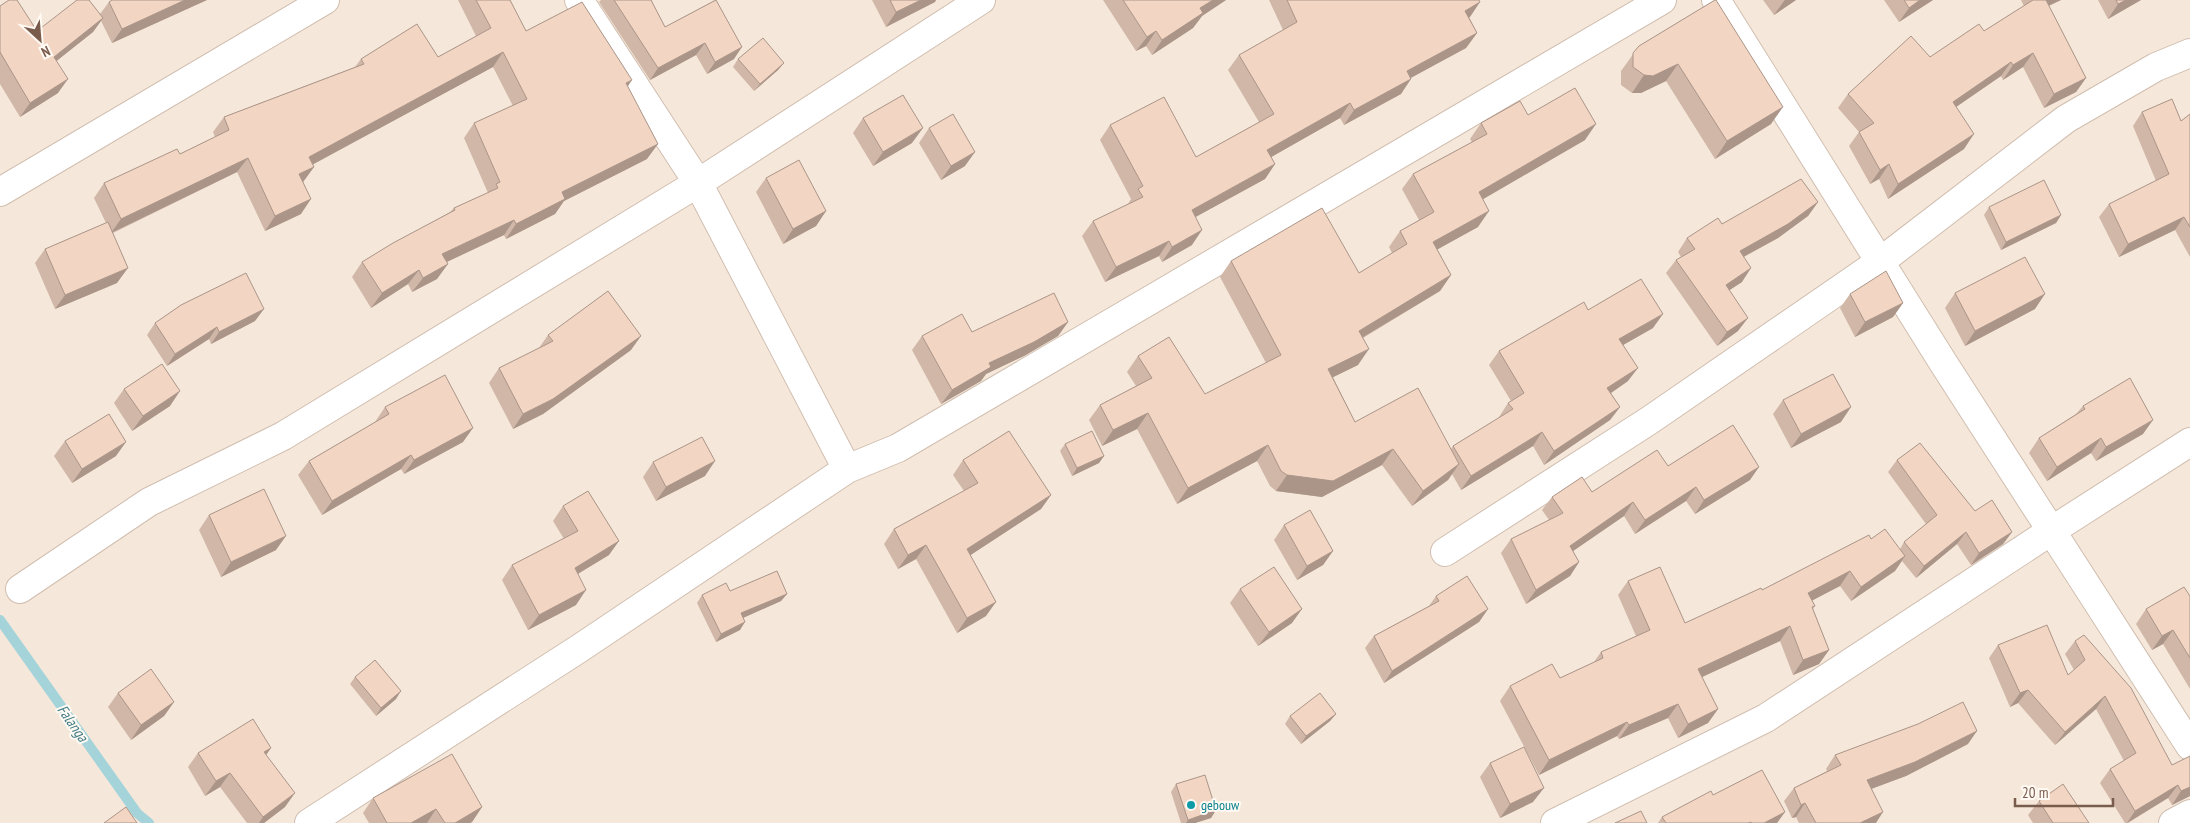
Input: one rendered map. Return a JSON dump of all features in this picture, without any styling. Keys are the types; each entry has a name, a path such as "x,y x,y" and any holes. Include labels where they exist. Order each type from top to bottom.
{"street":[{"path":"0,192 326,0"},
{"path":"579,0 698,183 848,470"},
{"path":"20,589 150,502 282,436 698,183 981,0"},
{"path":"308,823 572,654 848,470 898,448 1662,0"},
{"path":"1716,0 2190,746"},
{"path":"1445,552 1650,420 1881,261 2066,119 2156,67 2190,53"},
{"path":"1555,823 1766,718 2051,530 2190,442"},
{"path":"2173,823 2190,814"}],"shaded area":[{"path":"0,0 2190,0 2190,823 0,823"}],"building":[{"path":"9,0 17,0 37,31 77,0 89,0 103,18 54,57 68,79 30,103 0,52 0,6"},
{"path":"112,0 185,0 122,29 109,2"},
{"path":"476,0 510,0 526,31 582,2 632,80 626,83 658,144 562,192 565,199 516,224 514,220 442,254 448,264 423,278 419,270 382,293 362,262 455,210 454,208 498,188 496,184 500,182 474,123 527,99 503,52 309,157 314,167 299,174 311,199 275,216 248,158 121,219 104,183 177,149 180,154 229,130 224,117 364,64 361,59 417,24 438,57 491,28"},
{"path":"614,0 651,0 665,27 716,0 742,47 715,62 705,43 658,68"},
{"path":"890,0 921,0 896,12"},
{"path":"1123,0 1213,0 1200,8 1203,13 1162,40 1156,31 1147,37"},
{"path":"1287,0 1479,0 1480,2 1465,11 1477,33 1407,71 1411,79 1354,110 1350,103 1267,150 1275,164 1192,210 1202,230 1172,247 1169,241 1116,267 1093,221 1143,197 1138,189 1143,186 1110,125 1164,97 1196,157 1274,114 1239,55 1297,22"},
{"path":"1715,0 1783,107 1727,141 1678,64 1653,76 1644,75 1633,67 1633,53 1639,46"},
{"path":"1904,0 1920,0 1909,8"},
{"path":"2033,0 2046,0 2086,78 2054,94 2033,53 2013,65 2011,62 1953,102 1974,134 1898,184 1889,164 1880,170 1859,132 1874,123 1848,94 1911,36 1930,57 1979,24 1984,31"},
{"path":"2116,0 2126,0 2118,4"},
{"path":"763,38 784,63 760,84 738,59"},
{"path":"1575,88 1596,124 1479,192 1489,211 1433,242 1451,275 1359,331 1369,349 1328,369 1355,422 1418,388 1459,464 1423,491 1393,449 1333,481 1287,475 1281,471 1268,445 1188,488 1148,413 1113,430 1100,405 1152,378 1138,356 1169,337 1205,394 1281,355 1231,261 1322,208 1359,273 1407,244 1400,231 1434,212 1413,174 1487,134 1481,123 1520,101 1528,115"},
{"path":"903,95 923,128 883,152 863,118"},
{"path":"2172,99 2181,121 2190,114 2190,227 2184,217 2128,244 2109,204 2169,174 2142,112"},
{"path":"953,114 975,152 951,166 929,128"},
{"path":"799,160 826,211 793,229 766,178"},
{"path":"1801,179 1818,202 1788,224 1740,251 1751,268 1726,285 1748,318 1727,332 1676,260 1695,249 1687,238 1718,218 1722,224"},
{"path":"2044,180 2061,215 2006,242 1989,207"},
{"path":"108,222 128,268 65,295 45,249"},
{"path":"2025,257 2045,294 1975,331 1955,293"},
{"path":"1886,271 1903,303 1865,322 1850,294"},
{"path":"246,273 264,309 219,332 217,327 175,354 155,323 181,305"},
{"path":"1641,279 1663,314 1619,339 1638,368 1607,388 1620,407 1554,451 1542,432 1471,476 1453,446 1513,409 1508,403 1524,393 1499,351 1584,302 1588,310"},
{"path":"608,291 641,336 553,399 523,414 499,368 553,341 548,335"},
{"path":"1054,293 1068,322 1034,342 989,363 991,367 952,390 922,336 962,314 972,332"},
{"path":"162,364 180,391 143,416 124,389"},
{"path":"1833,374 1851,407 1801,434 1783,400"},
{"path":"445,375 473,428 414,460 411,455 332,501 309,461 389,414 385,407"},
{"path":"2130,378 2153,420 2106,447 2101,438 2057,467 2039,438 2085,409 2083,406"},
{"path":"109,414 126,442 82,469 65,441"},
{"path":"1733,425 1759,467 1704,500 1696,487 1645,520 1633,502 1570,546 1579,562 1536,590 1511,539 1563,513 1552,497 1582,477 1592,492 1657,450 1668,466"},
{"path":"1009,431 1051,495 967,549 996,602 967,618 926,545 908,555 894,529 978,483 963,460"},
{"path":"1092,431 1104,456 1077,468 1065,444"},
{"path":"702,437 715,461 666,487 653,462"},
{"path":"1920,443 1975,511 1992,500 2012,532 1979,553 1966,532 1924,566 1904,542 1937,515 1897,460"},
{"path":"264,489 286,536 231,562 209,515"},
{"path":"588,491 619,541 575,568 586,590 539,615 512,565 578,531 563,506"},
{"path":"1310,510 1333,551 1307,566 1284,525"},
{"path":"1885,529 1905,556 1861,587 1850,571 1808,593 1815,606 1812,607 1829,650 1803,660 1790,626 1698,669 1718,709 1688,724 1678,704 1629,725 1627,722 1549,760 1510,686 1552,664 1560,678 1603,658 1601,652 1650,630 1628,581 1660,567 1685,623 1761,588 1762,590 1869,535 1871,539"},
{"path":"1274,567 1302,609 1269,632 1240,589"},
{"path":"777,571 787,594 741,613 745,622 721,634 702,595 726,583 730,591"},
{"path":"1467,576 1488,609 1392,671 1374,636 1439,601 1436,596"},
{"path":"2184,587 2190,596 2190,658 2173,630 2162,636 2146,609"},
{"path":"2047,625 2068,675 2085,660 2075,641 2084,635 2131,688 2172,765 2190,756 2190,787 2181,791 2178,785 2135,811 2110,769 2136,753 2105,696 2065,732 2028,690 2020,693 1998,645"},
{"path":"375,660 401,691 381,708 355,677"},
{"path":"151,669 174,702 141,725 118,693"},
{"path":"1320,693 1336,714 1306,736 1290,716"},
{"path":"1963,702 1977,731 1915,762 1867,780 1883,812 1860,823 1816,823 1805,803 1801,805 1794,788 1841,765 1835,755 1918,724"},
{"path":"253,719 271,748 264,752 295,793 263,817 230,773 216,781 198,753"},
{"path":"1524,747 1544,788 1510,804 1490,763"},
{"path":"452,754 482,807 455,823 445,823 436,809 411,823 387,823 373,798"},
{"path":"1762,770 1785,812 1764,823 1666,823 1662,817 1711,791 1713,795"},
{"name":"gebouw","path":"1205,775 1216,810 1188,820 1176,784"},
{"path":"2063,784 2089,823 2053,823 2039,801"},
{"path":"126,807 137,823 104,823"},
{"path":"1641,811 1647,823 1615,823"}],"waterway":[{"name":"Falanga","path":"0,620 137,813 149,823"}],"place":[{"name":"gebouw","path":"1191,805"}]}
